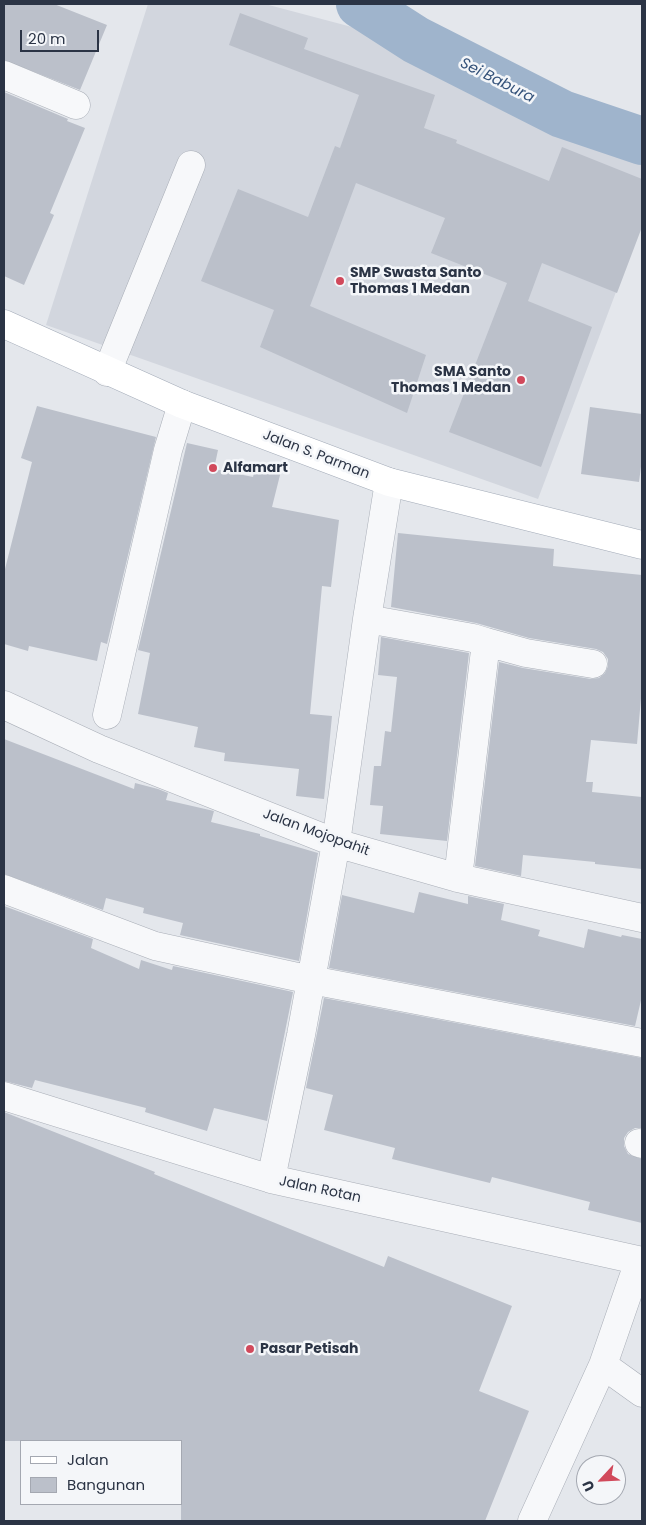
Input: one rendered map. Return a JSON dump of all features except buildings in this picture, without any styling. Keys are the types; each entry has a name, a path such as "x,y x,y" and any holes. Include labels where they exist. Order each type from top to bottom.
{"main road":[{"name":"Jalan S. Parman","path":"7,330 182,404 389,482 642,545"}],"street":[{"path":"4,75 76,105"},
{"path":"107,372 191,165"},
{"path":"107,715 168,450 182,404"},
{"path":"271,1179 336,843 367,619 389,482"},
{"path":"367,619 473,638 526,653 593,664"},
{"path":"458,878 486,642"},
{"name":"Jalan Mojopahit","path":"4,705 99,749 336,843 458,878 642,918"},
{"path":"4,890 155,946 311,980 642,1042"},
{"name":"Jalan Rotan","path":"4,1096 271,1179 641,1261"},
{"path":"532,1521 603,1365 641,1261"},
{"path":"603,1365 642,1393"}],"shaded area":[{"name":"SMP Swasta Santo Thomas 1 Medan","path":"148,4 265,4 367,31 470,86 642,163 642,223 538,499 46,325"}],"waterway":[{"name":"Sei Babura","path":"360,4 416,40 562,114 642,141"}],"place":[{"name":"SMP Swasta Santo Thomas 1 Medan","path":"340,281"},
{"name":"SMA Santo Thomas 1 Medan","path":"521,380"},
{"name":"Alfamart","path":"213,468"},
{"name":"Pasar Petisah","path":"250,1349"}]}
